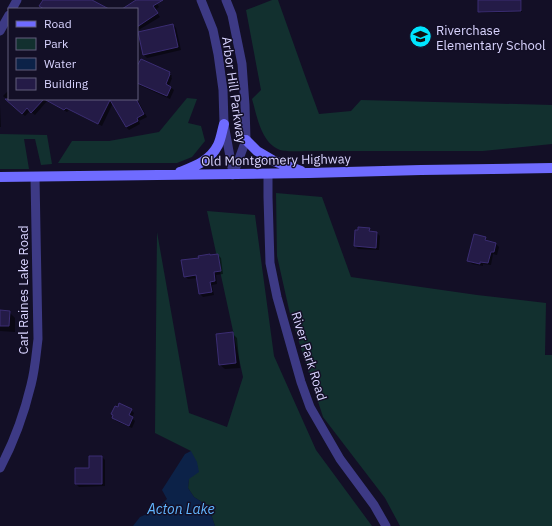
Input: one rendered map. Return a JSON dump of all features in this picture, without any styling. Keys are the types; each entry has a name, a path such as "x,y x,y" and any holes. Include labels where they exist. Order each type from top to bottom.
{"street":[{"name":"Arbor Hill Parkway","path":"201,0 213,30 218,54 223,90 224,124 233,174"},
{"name":"Arbor Hill Parkway","path":"226,0 232,15 242,64 246,140 233,174"},
{"path":"0,31 8,18"},
{"path":"173,175 205,161 213,153 218,144 224,124"},
{"path":"246,140 257,151 274,162 309,174"},
{"name":"Old Montgomery Highway","path":"0,177 309,174 421,170 552,168"},
{"name":"River Park Road","path":"268,174 270,263 277,297 300,382 310,407 340,459 374,504 386,526"},
{"name":"Carl Raines Lake Road","path":"0,468 14,440 27,399 35,363 38,339 35,177"}],"green space":[{"path":"272,0 278,0 319,114 351,111 361,100 552,105 552,144 483,151 280,150 268,141 264,135 258,121 252,99 261,90 246,10"},
{"path":"187,98 197,99 188,123 201,126 205,141 192,157 177,163 58,163 72,141 109,141 159,132"},
{"path":"0,134 47,135 52,164 41,165 35,139 24,139 29,169 0,169"},
{"path":"276,193 322,197 351,277 546,303 545,355 552,355 552,526 400,526 385,498 323,417 290,314 277,256"},
{"path":"207,211 255,215 274,356 316,450 372,526 215,526 208,506 194,497 188,488 191,451 155,433 157,232 189,413 227,427 243,377"}],"water":[{"name":"Acton Lake","path":"191,451 197,462 199,472 189,479 188,488 194,497 208,506 215,526 133,526 140,517 156,510 167,499 162,490 185,454"}],"building":[{"path":"43,0 92,0 107,8 42,8 39,6"},
{"path":"136,0 163,0 153,6 158,13 138,26 138,8 124,8"},
{"name":"Riverchase Elementary School","path":"478,0 521,0 521,11 478,12"},
{"path":"173,24 178,47 143,55 138,32"},
{"path":"141,59 170,72 166,84 171,87 167,96 138,83 138,64"},
{"path":"5,99 43,100 31,113 27,108 22,114"},
{"path":"46,100 110,100 98,124 66,108 64,110"},
{"path":"110,100 137,100 144,114 137,118 138,121 126,127"},
{"path":"358,227 370,228 369,231 377,232 376,248 354,246 355,230 358,230"},
{"path":"474,234 486,237 485,240 496,243 494,252 491,252 488,263 480,262 480,264 467,261"},
{"path":"218,254 221,271 214,272 215,281 210,282 212,292 199,294 196,275 184,277 181,260 199,258 198,256"},
{"path":"0,310 10,311 9,326 0,326"},
{"path":"233,332 236,363 219,365 216,334"},
{"path":"119,403 132,409 129,415 133,417 129,426 112,418 113,415 111,414 115,406 118,407"},
{"path":"89,456 102,456 102,484 75,484 75,468 89,468"}],"place":[{"name":"Riverchase Elementary School","path":"421,37"}]}
